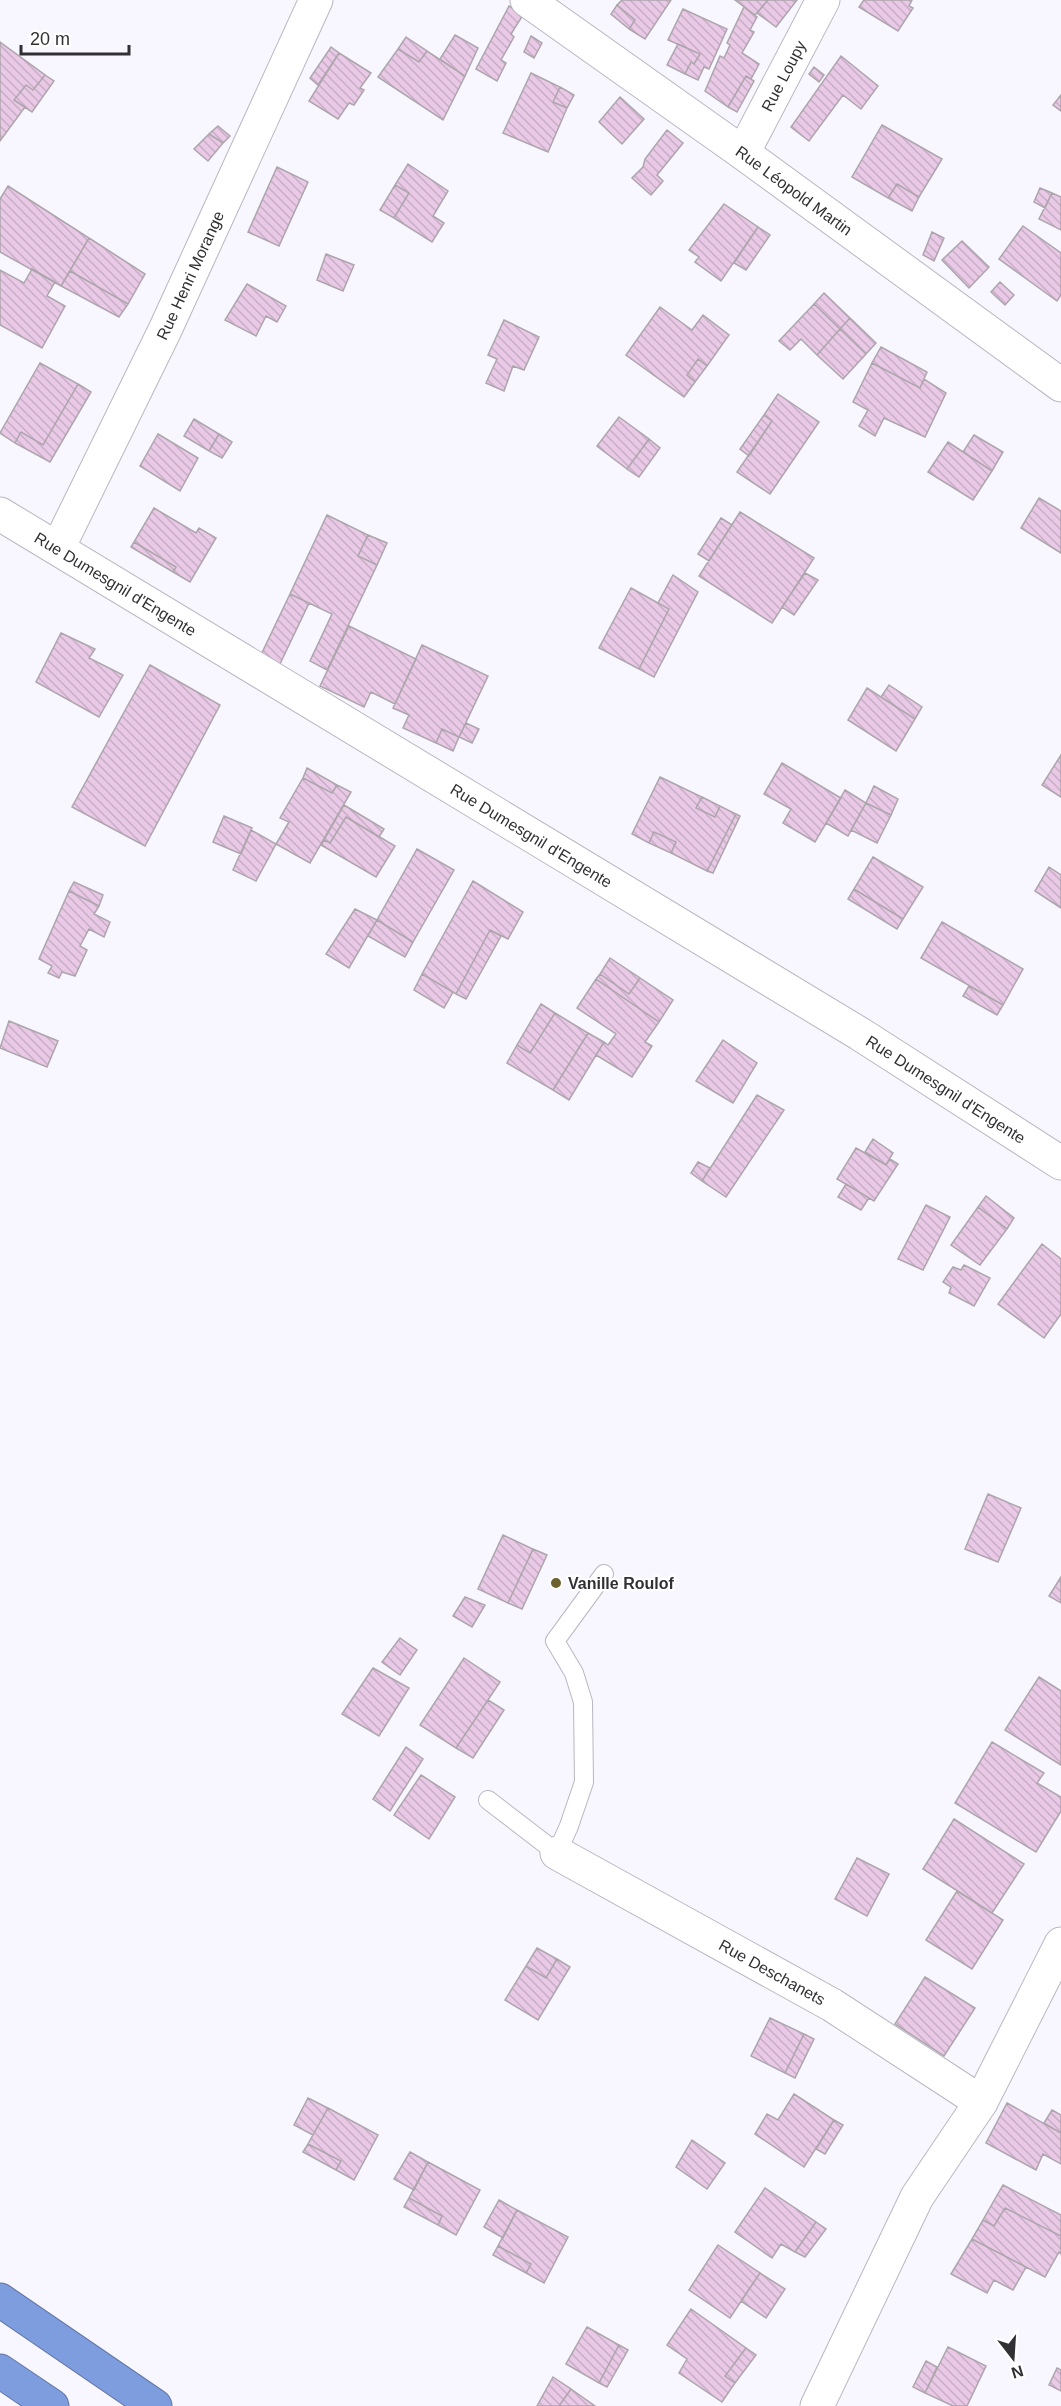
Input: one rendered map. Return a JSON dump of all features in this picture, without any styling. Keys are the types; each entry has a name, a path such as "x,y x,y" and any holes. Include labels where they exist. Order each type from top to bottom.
{"highway":[{"path":"0,2300 155,2406"},
{"path":"0,2371 52,2406"}],"street":[{"name":"Rue Henri Morange","path":"58,548 165,330 316,0"},
{"name":"Rue Léopold Martin","path":"527,0 1059,380"},
{"name":"Rue Loupy","path":"743,153 823,0"},
{"name":"Rue Dumesgnil d'Engente","path":"0,514 860,1034 1061,1162"},
{"name":"Rue Deschanets","path":"557,1853 832,2005 981,2102"},
{"path":"817,2406 917,2197 981,2102 1061,1944"}],"lane":[{"path":"488,1800 557,1853 584,1782 583,1702 574,1673 555,1641 604,1574"}],"building":[{"path":"622,0 671,0 645,39 629,29 635,20 617,5"},
{"path":"735,0 768,0 755,15"},
{"path":"768,0 797,0 776,27 757,13"},
{"path":"864,0 912,0 909,6 913,8 898,31 859,7"},
{"path":"617,5 635,20 629,29 611,14"},
{"path":"509,6 523,15 511,34 514,37 501,60 506,63 497,81 476,69"},
{"path":"744,7 757,17 750,30 754,32 742,53 759,64 751,79 746,76 728,107 705,91 720,56 724,58 730,45 727,43"},
{"path":"683,9 727,29 709,69 704,67 698,80 685,74 691,62 694,64 700,54 668,40"},
{"path":"455,35 478,48 465,76 440,59"},
{"path":"531,36 542,43 534,58 524,52"},
{"path":"406,37 427,51 419,62 398,49"},
{"path":"0,42 45,75 33,90 26,85 14,100 25,107 0,141"},
{"path":"678,44 700,54 694,64 691,62 685,74 667,65"},
{"path":"331,47 339,53 318,85 310,78"},
{"path":"398,49 419,62 427,51 465,76 443,120 378,77"},
{"path":"339,53 371,73 360,88 364,90 354,105 349,103 338,119 309,101"},
{"path":"841,56 878,86 861,109 843,95 809,141 791,127"},
{"path":"814,67 824,75 819,82 809,74"},
{"path":"531,73 560,87 553,102 567,108 548,152 503,133"},
{"path":"45,75 54,81 32,112 14,100 26,85 33,90"},
{"path":"746,76 754,81 737,112 728,107"},
{"path":"560,87 574,95 567,108 553,102"},
{"path":"1061,95 1061,111 1053,105"},
{"path":"620,97 644,119 622,144 599,122"},
{"path":"882,125 942,159 919,197 897,184 888,198 852,177"},
{"path":"218,126 230,136 223,143 209,134"},
{"path":"667,130 683,143 657,175 663,181 651,195 632,178 643,167 645,159"},
{"path":"209,134 223,143 208,161 194,149"},
{"path":"408,164 448,191 433,216 444,223 432,242 394,218 409,193 395,185"},
{"path":"277,167 308,182 279,246 248,232"},
{"path":"897,184 919,197 912,211 888,198"},
{"path":"395,185 409,193 394,218 380,210"},
{"path":"8,186 89,238 61,286 0,252 0,199"},
{"path":"1040,188 1052,193 1045,208 1034,202"},
{"path":"1052,193 1061,197 1061,230 1039,219"},
{"path":"724,204 758,227 721,281 695,262 699,257 689,250"},
{"path":"1023,226 1061,253 1061,295 1057,301 999,259"},
{"path":"758,227 770,235 746,270 734,263"},
{"path":"932,232 944,238 934,261 923,255"},
{"path":"89,238 145,274 128,304 70,271"},
{"path":"962,241 989,267 969,288 942,260"},
{"path":"326,254 354,265 343,291 317,280"},
{"path":"32,269 55,282 47,296 65,306 42,348 0,325 0,270 24,283"},
{"path":"70,271 128,304 119,317 61,286"},
{"path":"1000,282 1014,295 1005,305 991,292"},
{"path":"247,284 286,306 277,322 266,316 256,336 225,320"},
{"path":"824,293 850,318 840,329 814,304"},
{"path":"814,304 840,329 817,355 801,339 790,350 779,341"},
{"path":"660,307 692,330 703,315 729,335 707,366 698,359 687,375 695,382 684,397 626,355"},
{"path":"850,318 876,343 866,354 840,329"},
{"path":"504,320 539,337 524,370 513,366 504,391 486,383 497,359 488,355"},
{"path":"840,329 866,354 843,379 817,355"},
{"path":"881,347 927,372 920,388 872,363"},
{"path":"698,359 707,366 695,382 687,375"},
{"path":"40,363 78,384 43,445 21,432 15,443 0,433"},
{"path":"872,363 920,388 924,379 946,393 925,437 884,418 875,436 859,426 868,410 853,402"},
{"path":"78,384 91,392 50,462 15,443 21,432 43,445"},
{"path":"778,394 819,422 770,494 737,472 772,421 764,415"},
{"path":"764,415 772,421 749,456 740,449"},
{"path":"619,417 649,439 627,469 597,446"},
{"path":"194,419 219,434 209,451 184,436"},
{"path":"158,434 198,458 180,491 140,466"},
{"path":"219,434 232,442 222,458 209,451"},
{"path":"974,435 1003,452 992,471 963,452"},
{"path":"649,439 660,448 639,477 627,469"},
{"path":"948,442 992,471 973,500 928,472"},
{"path":"1039,498 1061,511 1061,553 1021,528"},
{"path":"154,508 196,533 199,528 216,538 190,582 173,572 176,567 134,542"},
{"path":"740,512 814,558 772,623 699,576"},
{"path":"327,515 368,535 358,556 377,565 327,670 310,661 332,614 290,594"},
{"path":"721,518 732,525 709,561 698,554"},
{"path":"368,535 387,543 377,565 358,556"},
{"path":"134,542 176,567 173,572 131,547"},
{"path":"805,573 818,580 794,615 782,607"},
{"path":"673,575 698,592 654,677 639,669 669,609 658,603"},
{"path":"631,588 669,609 639,669 599,648"},
{"path":"290,594 309,603 279,666 260,657"},
{"path":"349,626 416,659 395,704 371,692 364,707 320,686"},
{"path":"61,633 95,649 89,658 123,675 99,717 36,682"},
{"path":"422,645 488,676 459,737 442,729 436,743 403,728 409,715 393,708"},
{"path":"150,665 220,705 145,846 72,807"},
{"path":"889,685 922,707 915,719 881,697"},
{"path":"867,688 915,719 896,751 848,720"},
{"path":"466,723 479,729 472,743 459,737"},
{"path":"442,729 459,737 453,751 436,743"},
{"path":"1061,755 1061,797 1042,785"},
{"path":"782,763 841,798 815,842 783,823 791,809 764,794"},
{"path":"307,768 337,785 332,793 303,778"},
{"path":"660,777 702,797 696,808 715,817 720,806 736,814 707,871 671,853 676,842 654,832 649,843 632,834"},
{"path":"303,778 332,793 337,785 351,792 310,863 276,844 289,822 280,818"},
{"path":"874,786 898,799 891,815 866,803"},
{"path":"845,790 866,803 848,836 826,823"},
{"path":"702,797 720,806 715,817 696,808"},
{"path":"866,803 891,815 877,843 851,830"},
{"path":"344,805 384,829 379,837 346,817 330,843 324,840"},
{"path":"736,814 740,816 713,873 707,871"},
{"path":"224,816 252,828 241,854 213,842"},
{"path":"346,817 395,846 376,877 321,845 324,840 330,843"},
{"path":"251,830 276,844 256,881 233,870"},
{"path":"654,832 676,842 671,853 649,843"},
{"path":"417,849 454,870 413,942 377,920"},
{"path":"873,857 923,887 903,919 854,889"},
{"path":"1049,867 1061,875 1061,908 1035,891"},
{"path":"473,881 523,912 508,939 490,930 456,994 422,974"},
{"path":"74,882 103,895 99,906 69,891"},
{"path":"854,889 903,919 897,929 848,899"},
{"path":"69,891 99,906 94,914 110,922 104,937 89,929 80,946 87,950 75,976 62,972 59,978 48,973 52,966 39,959"},
{"path":"355,909 377,920 349,968 326,954"},
{"path":"377,920 413,942 405,957 368,936"},
{"path":"942,922 1023,969 1003,1005 921,958"},
{"path":"490,930 501,936 466,999 456,994"},
{"path":"610,958 640,978 629,994 600,974"},
{"path":"422,974 453,992 444,1008 414,990"},
{"path":"600,974 629,994 640,978 673,1000 659,1022 596,979"},
{"path":"596,979 659,1022 645,1042 652,1046 632,1077 596,1055 604,1042 608,1045 616,1034 577,1008"},
{"path":"969,986 1003,1005 997,1015 963,996"},
{"path":"541,1004 555,1013 530,1053 517,1045"},
{"path":"555,1013 588,1033 553,1090 507,1063 517,1045 530,1053"},
{"path":"9,1021 58,1041 47,1067 0,1048"},
{"path":"588,1033 604,1042 569,1100 553,1090"},
{"path":"723,1040 757,1063 733,1103 696,1081"},
{"path":"757,1095 784,1110 726,1197 702,1181"},
{"path":"873,1139 893,1153 886,1165 865,1152"},
{"path":"856,1148 886,1165 890,1159 898,1164 874,1201 837,1179"},
{"path":"698,1162 710,1168 702,1181 691,1173"},
{"path":"846,1184 869,1198 861,1210 838,1197"},
{"path":"986,1196 1014,1218 1007,1229 978,1207"},
{"path":"926,1205 950,1217 923,1270 898,1259"},
{"path":"978,1207 1007,1229 980,1265 951,1245"},
{"path":"1042,1244 1061,1259 1061,1314 1044,1338 998,1304"},
{"path":"964,1265 990,1278 974,1306 949,1293 951,1287 943,1282 953,1267 961,1270"},
{"path":"988,1494 1021,1508 998,1562 965,1549"},
{"path":"503,1535 533,1549 508,1603 478,1589"},
{"path":"533,1549 547,1555 522,1609 508,1603"},
{"path":"1061,1577 1061,1603 1049,1596"},
{"path":"465,1597 485,1605 472,1627 453,1616"},
{"path":"400,1638 417,1650 400,1675 382,1662"},
{"path":"464,1658 500,1682 456,1748 420,1725"},
{"path":"373,1668 409,1688 379,1736 342,1714"},
{"path":"1039,1677 1061,1691 1061,1765 1005,1730"},
{"path":"488,1700 504,1710 473,1758 456,1748"},
{"path":"992,1742 1044,1773 1037,1783 1061,1797 1061,1811 1036,1852 955,1803"},
{"path":"406,1747 423,1759 390,1811 373,1799"},
{"path":"421,1775 455,1797 429,1839 394,1815"},
{"path":"954,1819 1024,1864 992,1913 923,1869"},
{"path":"857,1858 889,1874 867,1916 835,1899"},
{"path":"957,1891 1003,1920 972,1969 926,1940"},
{"path":"537,1948 557,1959 546,1978 526,1966"},
{"path":"557,1959 570,1967 538,2020 505,2000 526,1966 546,1978"},
{"path":"925,1977 975,2008 944,2056 895,2024"},
{"path":"770,2018 804,2034 785,2073 751,2056"},
{"path":"804,2034 814,2039 795,2078 785,2073"},
{"path":"794,2094 834,2120 804,2167 755,2134 767,2114 778,2120"},
{"path":"308,2098 328,2108 313,2135 294,2125"},
{"path":"1007,2103 1061,2133 1061,2164 1043,2154 1036,2170 986,2143"},
{"path":"328,2108 378,2135 354,2180 336,2170 341,2161 308,2144"},
{"path":"1052,2110 1061,2115 1061,2133 1044,2123"},
{"path":"834,2120 843,2125 825,2154 816,2149"},
{"path":"692,2140 725,2163 707,2189 676,2167"},
{"path":"308,2144 341,2161 336,2170 303,2152"},
{"path":"410,2152 428,2162 414,2190 394,2179"},
{"path":"428,2162 480,2190 456,2235 438,2225 442,2216 409,2198"},
{"path":"1003,2185 1061,2215 1061,2236 1005,2208 994,2226 983,2220"},
{"path":"765,2188 816,2222 795,2252 781,2244 772,2258 735,2232"},
{"path":"409,2198 442,2216 438,2225 404,2207"},
{"path":"499,2200 517,2210 503,2238 484,2227"},
{"path":"1005,2208 1061,2236 1061,2254 1059,2252 1045,2277 972,2239 983,2220 994,2226"},
{"path":"517,2210 568,2237 544,2283 526,2273 531,2264 498,2246"},
{"path":"816,2222 826,2229 805,2257 795,2252"},
{"path":"972,2239 1026,2267 1013,2290 994,2280 987,2293 951,2274"},
{"path":"718,2245 760,2273 730,2318 689,2290"},
{"path":"498,2246 531,2264 526,2273 493,2255"},
{"path":"760,2273 785,2289 766,2318 741,2301"},
{"path":"691,2309 746,2348 725,2376 735,2383 722,2402 679,2373 687,2359 667,2345"},
{"path":"587,2327 619,2345 599,2383 566,2364"},
{"path":"619,2345 628,2350 607,2387 599,2383"},
{"path":"948,2347 986,2366 967,2406 953,2406 925,2393"},
{"path":"746,2348 756,2355 735,2383 725,2376"},
{"path":"926,2361 937,2367 925,2393 913,2387"},
{"path":"1057,2368 1061,2370 1061,2391 1049,2385"},
{"path":"553,2377 571,2389 559,2406 537,2406"},
{"path":"571,2389 595,2406 559,2406"}],"place":[{"name":"Vanille Roulof","path":"556,1583"}]}
